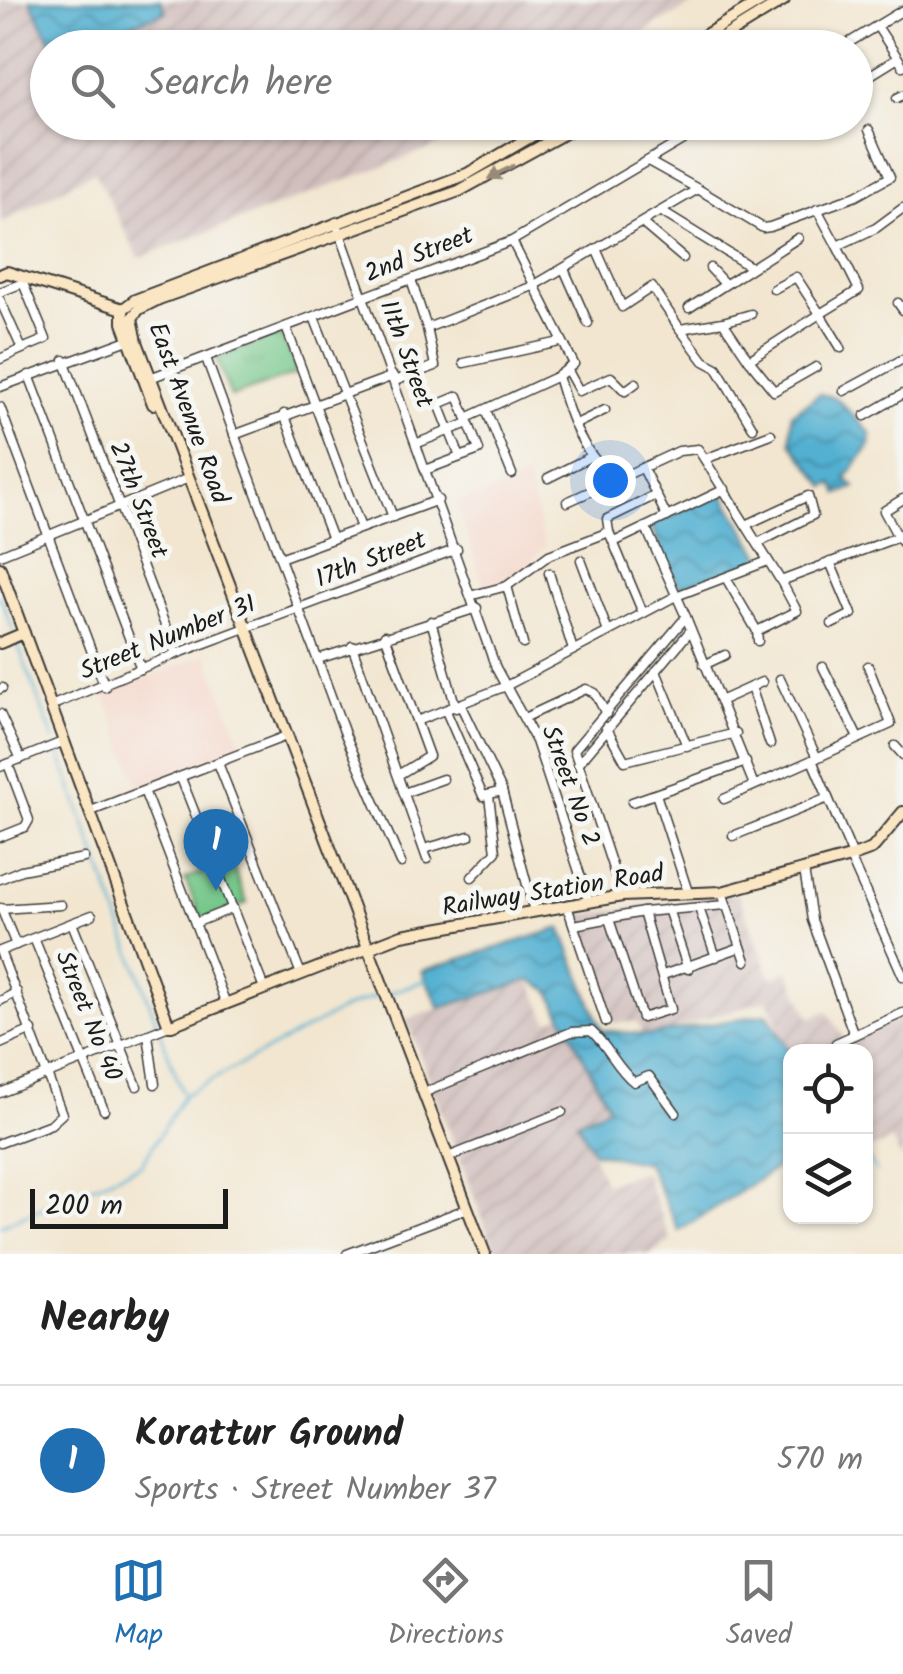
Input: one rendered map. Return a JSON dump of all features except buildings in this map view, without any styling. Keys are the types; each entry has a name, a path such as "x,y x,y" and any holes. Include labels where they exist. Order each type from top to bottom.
{"main road":[{"path":"714,30 763,0"},
{"path":"735,30 784,0"},
{"name":"East Avenue Road","path":"388,1009 147,379 128,340 123,309 336,222 467,174 525,140"},
{"name":"East Avenue Road","path":"365,949 184,480 147,379 132,318 157,294 342,234 494,176 555,140"},
{"path":"0,276 6,272 123,309"},
{"path":"0,568 21,634 53,706 59,743 91,811 166,1028"},
{"path":"2,643 21,634"},
{"name":"Railway Station Road","path":"166,1028 402,935 622,896 722,892 852,857 872,849 903,812"},
{"path":"388,1009 448,1156 464,1210"},
{"path":"388,1009 482,1254"}],"street":[{"path":"870,30 903,10"},
{"path":"873,76 900,62 877,26"},
{"path":"648,160 762,228 856,196 890,178 873,139"},
{"name":"2nd Street","path":"147,379 512,241 683,140"},
{"path":"427,328 533,286 698,190"},
{"path":"837,246 876,228 903,208"},
{"path":"749,360 859,290 817,209"},
{"path":"662,212 749,266"},
{"name":"11th Street","path":"336,222 473,595"},
{"path":"643,224 683,258"},
{"path":"689,308 798,238"},
{"path":"418,444 558,376 574,364 512,241"},
{"path":"597,251 622,307 652,287 704,361 716,368 753,428"},
{"path":"710,268 724,283"},
{"path":"564,269 588,322"},
{"path":"774,289 796,278 841,348"},
{"path":"234,434 344,391 436,365 411,280"},
{"path":"0,359 22,350 46,339 23,283 0,296 22,350"},
{"path":"691,289 700,300"},
{"path":"680,329 751,314"},
{"path":"314,317 393,517"},
{"path":"723,322 774,390 816,366"},
{"path":"286,328 361,528"},
{"path":"0,387 64,360 128,340"},
{"path":"464,363 560,342"},
{"path":"206,358 318,659 400,863"},
{"path":"844,391 903,358"},
{"name":"27th Street","path":"64,360 176,654"},
{"path":"568,369 580,391 610,376 623,390 636,383"},
{"path":"29,375 141,669"},
{"path":"558,376 600,471 620,478"},
{"path":"864,416 903,394"},
{"path":"428,470 460,458 479,450 460,396 440,403 460,458"},
{"path":"0,406 105,686"},
{"path":"486,410 512,474"},
{"path":"576,424 605,410"},
{"path":"284,414 332,539"},
{"path":"705,460 770,434"},
{"path":"480,452 500,444"},
{"path":"566,502 679,451 698,448 760,542 797,611 758,636 726,578"},
{"path":"548,478 592,456"},
{"path":"643,468 667,518"},
{"path":"0,554 184,480"},
{"path":"614,542 724,489"},
{"path":"643,613 606,519 656,494"},
{"path":"748,524 808,496 813,515 760,542"},
{"path":"781,581 900,540 884,511 903,499"},
{"path":"280,558 438,500"},
{"path":"646,528 736,733 754,785"},
{"path":"473,595 508,586 550,555 609,532"},
{"name":"17th Street","path":"299,608 456,549"},
{"path":"582,560 608,632"},
{"path":"420,720 506,686 676,596 768,561"},
{"path":"830,562 852,614 832,624"},
{"path":"549,573 574,650"},
{"path":"508,586 524,644"},
{"name":"Street No 2","path":"473,595 506,686 552,785 589,902"},
{"name":"Street Number 31","path":"53,706 299,608"},
{"path":"318,659 476,608"},
{"path":"622,896 574,750 686,618"},
{"path":"431,620 459,707 502,791 534,910"},
{"path":"578,764 690,631"},
{"path":"386,635 420,720 429,758 398,774"},
{"path":"352,646 425,854 469,836"},
{"path":"704,665 725,655"},
{"path":"645,663 656,671 687,746"},
{"path":"823,666 858,738"},
{"path":"724,798 890,724 868,666"},
{"path":"780,679 903,976"},
{"path":"722,700 762,682"},
{"path":"751,688 770,744"},
{"path":"524,718 586,689 595,693 625,762 736,733"},
{"path":"446,711 482,794 490,796 502,791"},
{"path":"0,714 21,758"},
{"path":"91,811 282,738"},
{"path":"0,837 28,824 4,765 59,743"},
{"path":"895,746 903,756"},
{"path":"632,802 746,762"},
{"path":"218,763 302,974"},
{"path":"181,778 264,988"},
{"path":"404,793 443,779"},
{"path":"145,793 226,1004"},
{"path":"656,794 688,892"},
{"path":"472,877 496,852 490,796"},
{"path":"732,836 828,798"},
{"path":"0,879 21,870 84,858"},
{"path":"804,870 812,920 854,1035"},
{"path":"722,892 746,961"},
{"path":"16,945 1,907 62,905"},
{"path":"574,925 643,912 726,905"},
{"path":"566,906 606,1022"},
{"path":"196,923 233,908"},
{"path":"699,908 716,957"},
{"path":"668,909 688,968"},
{"path":"610,919 642,1018 671,1009 643,912"},
{"path":"0,1144 58,1120 60,1106 0,951 92,915"},
{"path":"72,922 138,1086"},
{"name":"Street No 40","path":"34,938 104,1110"},
{"path":"663,975 741,947"},
{"path":"0,1001 17,992"},
{"path":"836,1044 903,1013"},
{"path":"0,1093 166,1028"},
{"path":"0,1044 32,1030"},
{"path":"422,1093 571,1032 591,1032 614,1051 623,1074 634,1082 650,1076 676,1113"},
{"path":"146,1036 155,1084"},
{"path":"448,1156 562,1112"},
{"path":"347,1254 464,1210"}],"shaded area":[{"path":"0,0 701,0 646,30 30,30 30,140 449,140 139,258 94,171 0,223"},
{"path":"527,477 545,546 519,576 483,586 457,503"},
{"path":"207,654 243,747 139,787 104,693"},
{"path":"738,894 772,979 788,970 810,1018 827,1011 847,1043 903,1016 903,1162 892,1140 873,1148 873,1044 784,1044 768,999 644,1038 637,1022 610,1023 580,915"},
{"path":"530,980 548,1021 576,1011 616,1118 582,1131 605,1184 644,1171 671,1241 650,1254 496,1254 406,1019"}],"green space":[{"path":"282,333 298,373 231,397 216,358"},
{"path":"231,861 247,903 202,921 185,879"}],"water":[{"path":"30,0 160,0 166,12 116,30 45,30"},
{"path":"820,394 836,398 871,434 870,445 846,478 855,487 839,494 833,483 826,487 791,442 792,413"},
{"path":"721,491 763,559 679,587 650,525"},
{"path":"561,928 602,1030 650,1035 767,1014 785,1044 783,1164 679,1231 647,1163 593,1152 577,1121 609,1107 549,990 530,980 440,1008 422,971"}],"waterway":[{"path":"0,596 14,632"},
{"path":"16,640 54,740"},
{"path":"57,747 158,1026"},
{"path":"389,993 429,979"},
{"path":"0,1226 141,1165 184,1095 347,1007 381,995"},
{"path":"161,1034 182,1092"},
{"path":"873,1166 876,1171"}],"place":[{"name":"Korattur Ground","path":"216,891"}]}
